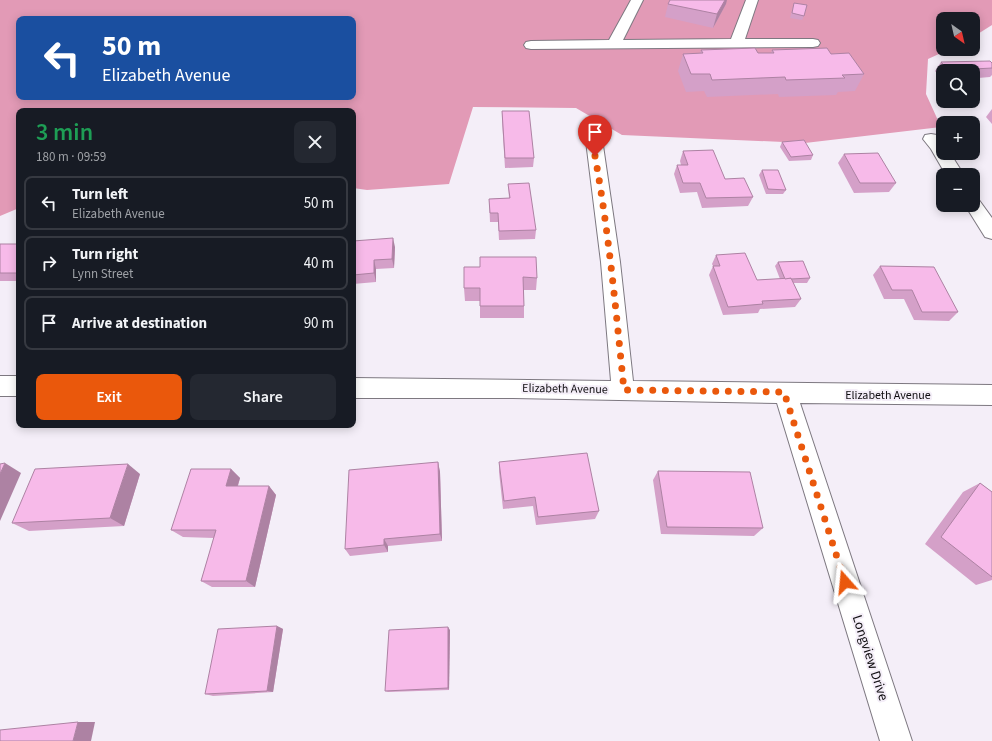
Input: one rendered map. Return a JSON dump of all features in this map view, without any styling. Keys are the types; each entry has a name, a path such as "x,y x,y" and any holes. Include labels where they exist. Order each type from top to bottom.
{"street":[{"path":"614,44 637,0"},
{"path":"736,44 752,0"},
{"path":"531,45 813,43"},
{"path":"592,125 613,284 624,390"},
{"path":"932,139 938,146 951,168"},
{"path":"978,212 992,232"},
{"path":"0,386 16,386"},
{"name":"Elizabeth Avenue","path":"356,388 784,392 865,396 992,395"},
{"name":"Longview Drive","path":"784,392 896,741"}],"shaded area":[{"path":"0,0 992,0 992,25 980,33 980,12 936,12 936,55 928,59 926,94 936,116 936,128 805,143 622,135 576,108 473,107 449,184 367,190 356,188 356,108 16,108 16,209 0,216"}],"building":[{"path":"670,0 725,0 717,14 668,4"},
{"path":"794,3 807,5 804,16 792,13"},
{"path":"755,48 758,53 774,53 772,50 827,48 831,54 849,53 864,74 842,75 845,78 786,80 785,77 712,80 710,74 691,74 683,54 703,53 701,50"},
{"path":"990,61 992,63 992,68 980,69 980,64 943,64 941,62"},
{"path":"502,111 529,111 534,158 505,158"},
{"path":"804,140 813,155 791,157 782,142"},
{"path":"713,150 725,179 744,178 753,197 706,198 700,183 683,183 677,165 688,165 683,151"},
{"path":"878,153 896,183 860,183 844,154"},
{"path":"762,170 778,170 786,190 768,189"},
{"path":"529,183 536,230 499,231 498,213 490,213 489,199 510,198 508,184"},
{"path":"393,238 392,259 374,260 374,273 356,275 356,241"},
{"path":"0,244 16,244 16,273 0,273"},
{"path":"745,253 757,280 791,278 801,299 762,301 763,304 728,307 713,266 720,266 716,255"},
{"path":"480,257 536,257 537,278 523,277 524,306 480,306 480,288 464,288 464,267 480,267"},
{"path":"803,261 810,278 785,279 778,262"},
{"path":"880,266 934,267 958,312 922,312 912,290 892,290"},
{"path":"587,453 599,511 538,517 535,497 504,501 499,462"},
{"path":"438,462 440,534 384,539 384,545 345,549 349,470"},
{"path":"5,463 0,474 0,464"},
{"path":"128,464 110,518 12,523 35,469"},
{"path":"191,469 231,469 226,486 269,486 246,581 201,581 216,530 171,530"},
{"path":"658,471 750,472 763,528 667,527"},
{"path":"980,483 992,492 992,577 941,537"},
{"path":"277,626 267,691 205,694 218,629"},
{"path":"448,627 448,688 385,691 389,630"},
{"path":"78,722 73,741 0,741 0,730"}],"route":[{"path":"595,156 613,284 624,390 784,392 845,582"}]}
